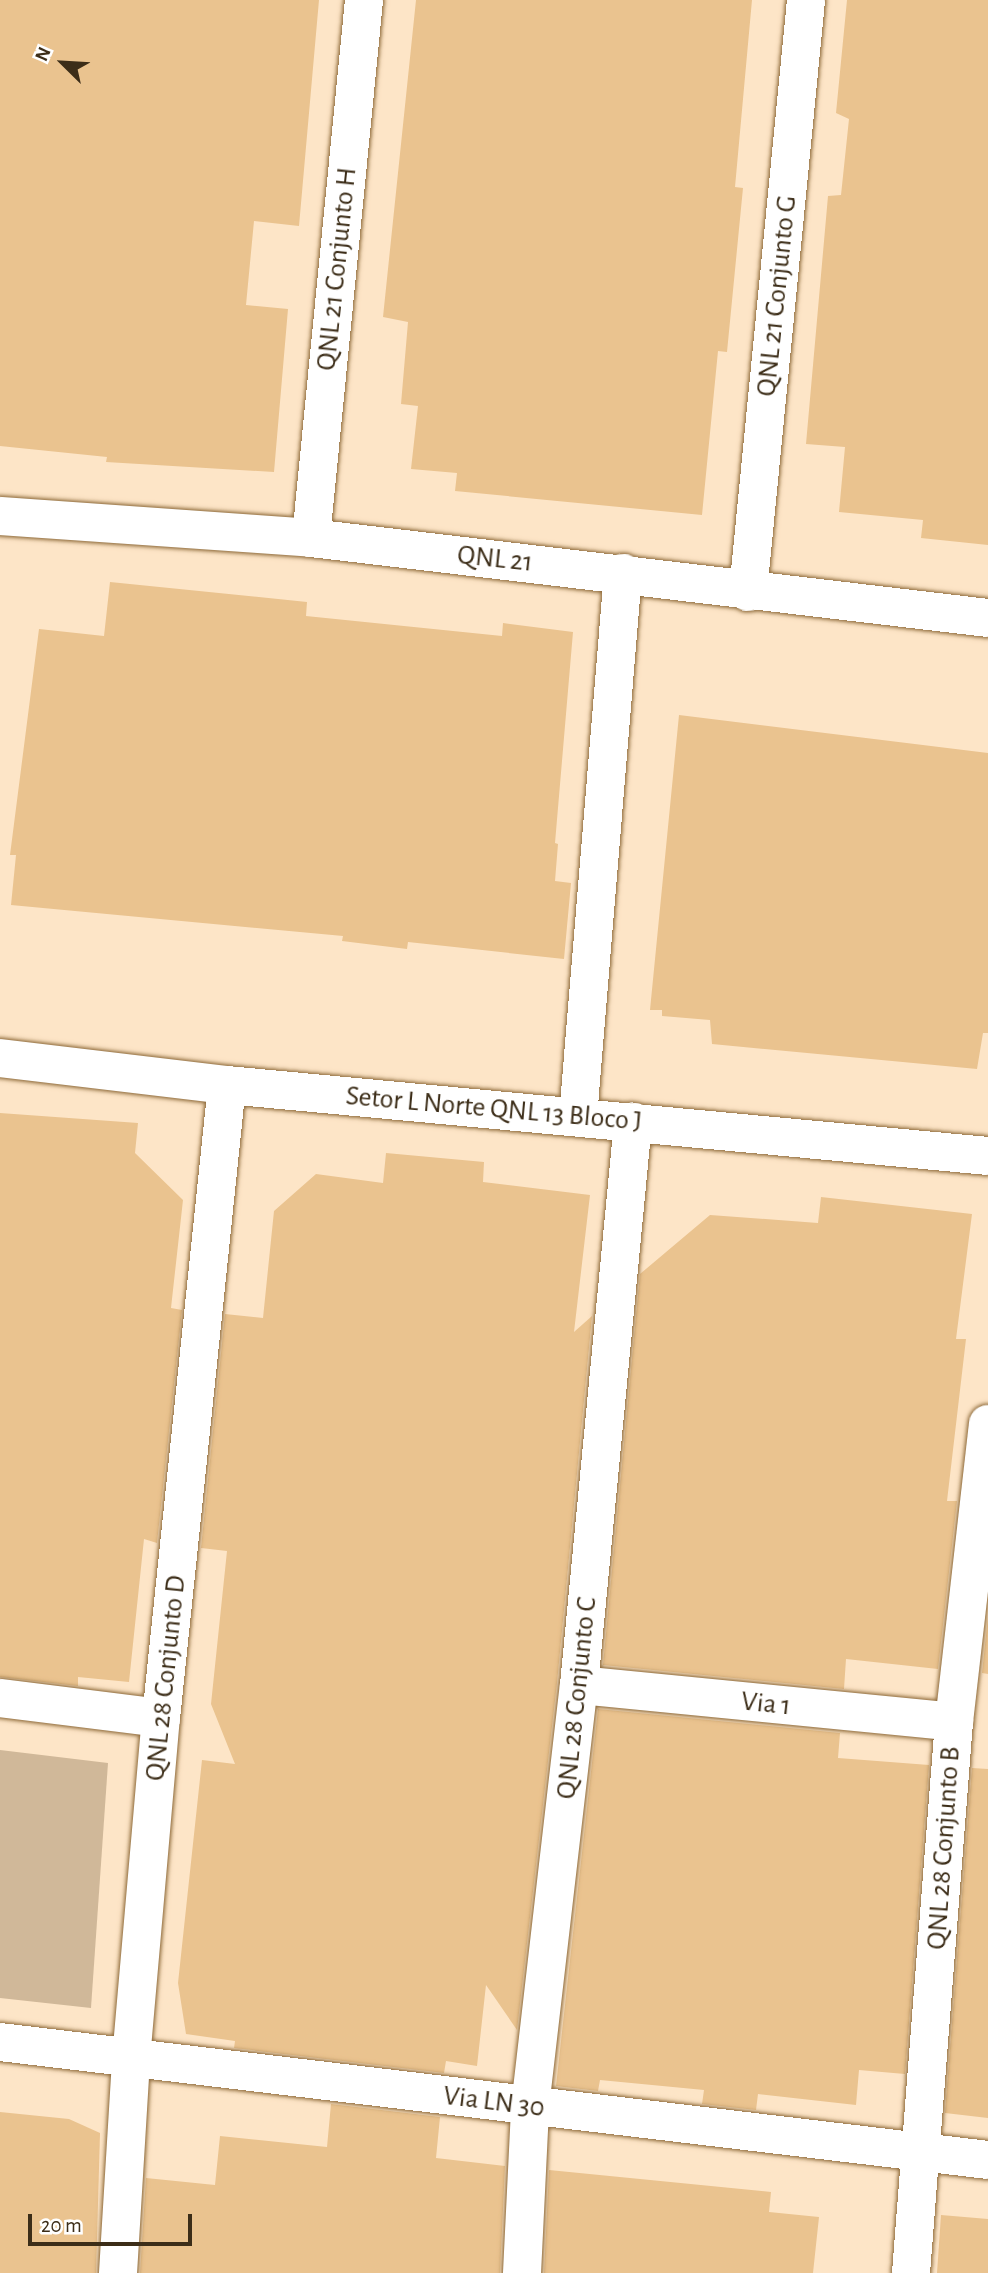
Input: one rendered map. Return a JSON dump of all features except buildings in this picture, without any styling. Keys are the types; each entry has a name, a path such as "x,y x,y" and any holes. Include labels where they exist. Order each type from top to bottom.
{"street":[{"name":"QNL 21 Conjunto H","path":"311,538 364,0"},
{"name":"QNL 21 Conjunto G","path":"748,592 806,0"},
{"name":"QNL 21","path":"0,516 311,538 623,573 748,592 988,618"},
{"path":"578,1117 623,573"},
{"name":"Setor L Norte QNL 13 Bloco J","path":"0,1058 227,1085 988,1156"},
{"name":"QNL 28 Conjunto D","path":"118,2273 131,2059 161,1718 227,1085"},
{"name":"QNL 28 Conjunto C","path":"522,2273 530,2107 579,1685 633,1122"},
{"name":"QNL 28 Conjunto B","path":"911,2273 954,1722 988,1424"},
{"name":"Via 1","path":"579,1685 954,1722"},
{"path":"0,1698 161,1718"},
{"name":"Via LN 30","path":"0,2042 988,2160"}],"shaded area":[{"path":"0,1750 108,1763 91,2008 0,1998"}]}
